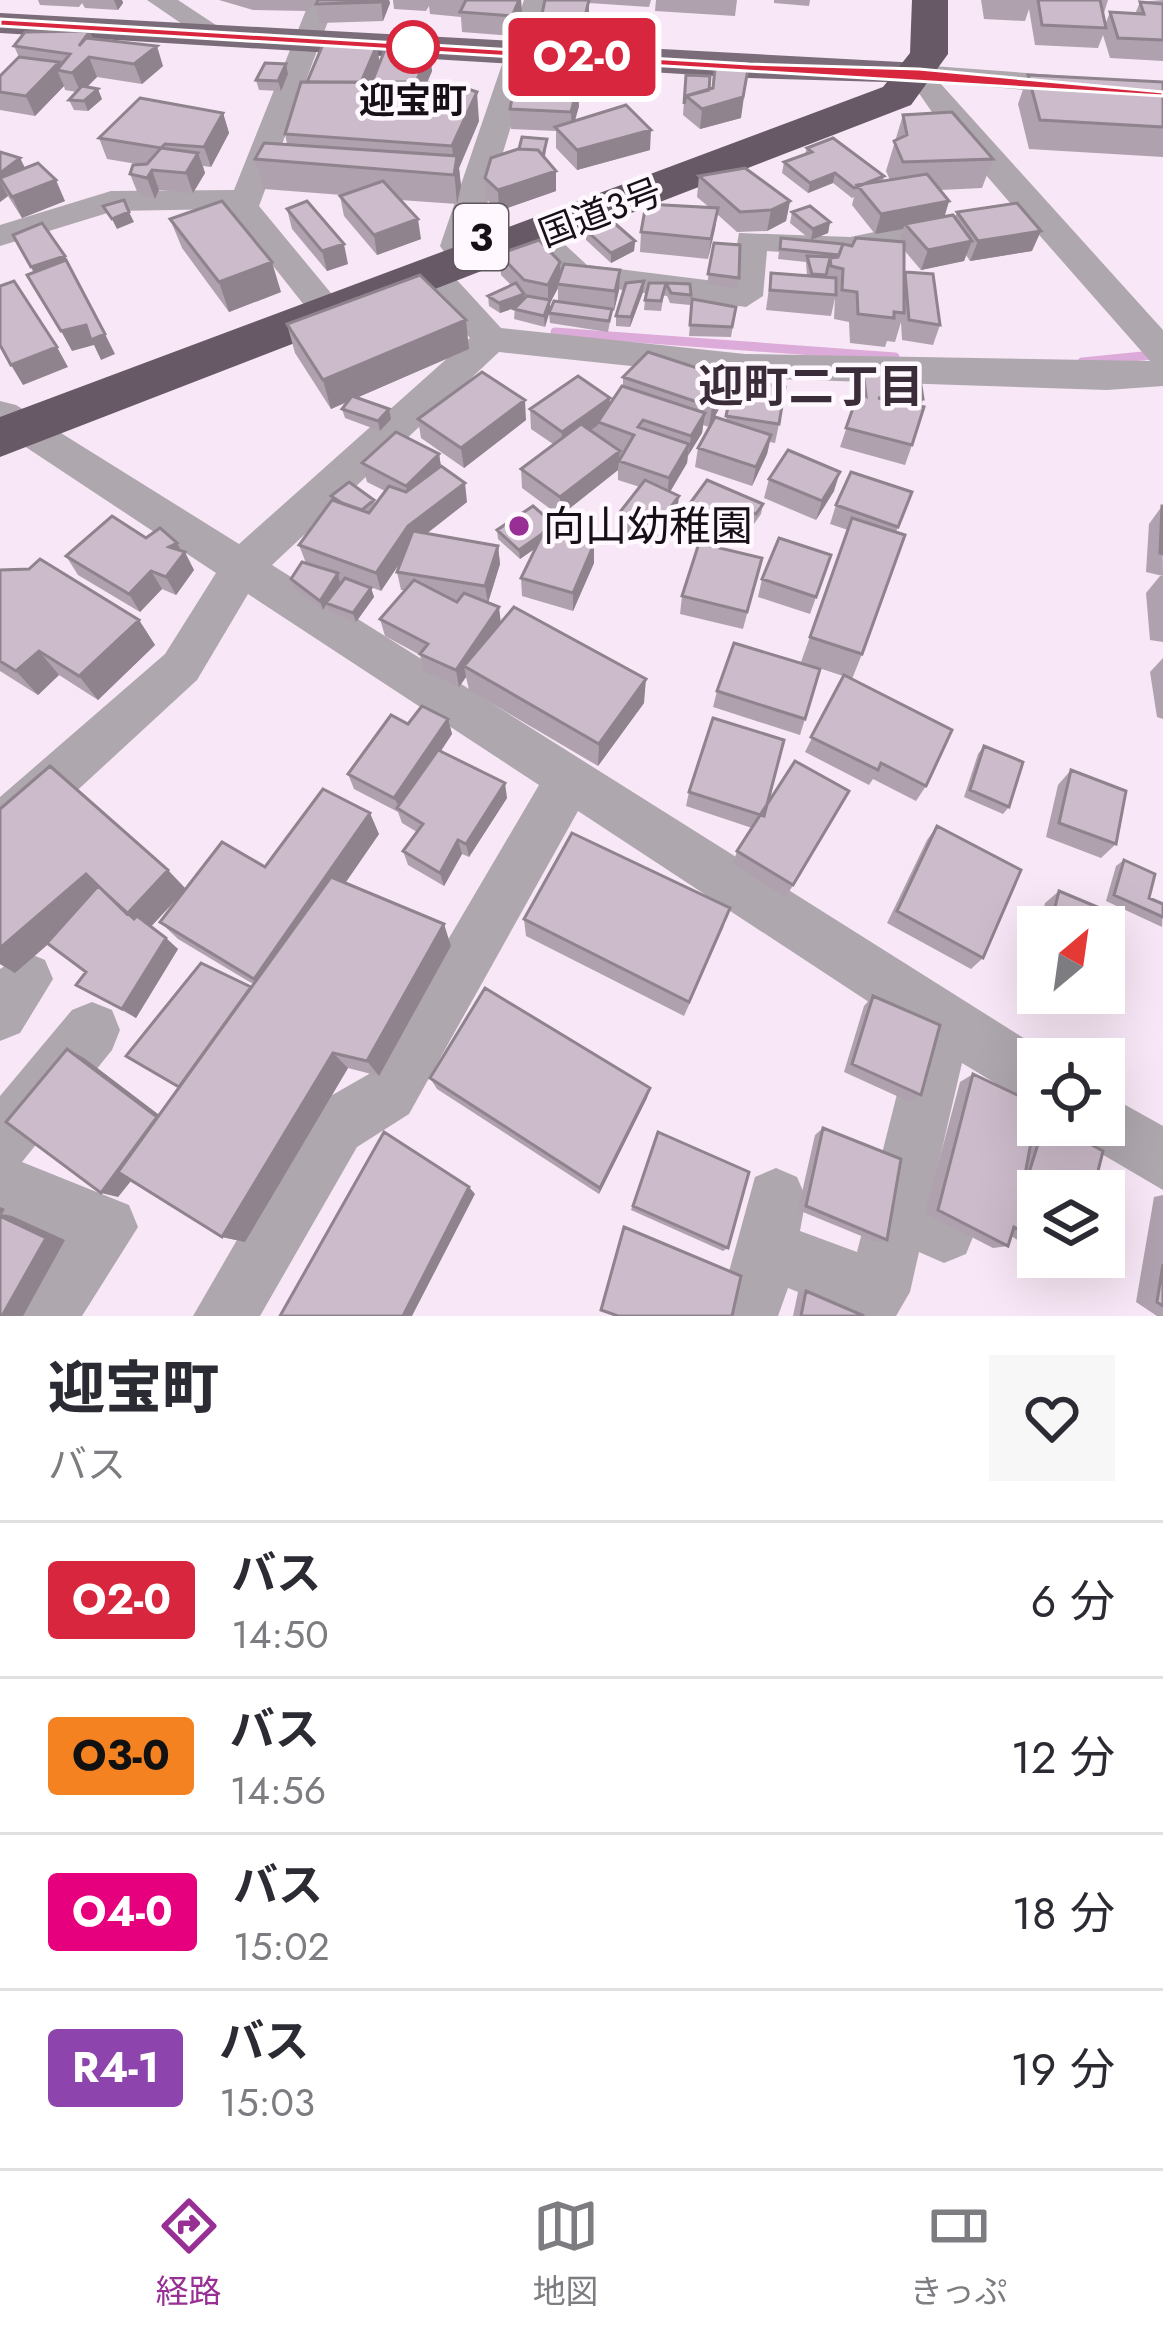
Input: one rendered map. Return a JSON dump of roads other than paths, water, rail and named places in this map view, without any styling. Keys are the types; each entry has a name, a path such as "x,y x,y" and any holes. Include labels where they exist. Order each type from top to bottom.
{"highway":[{"path":"898,0 902,72 929,54 930,0"},
{"name":"国道3号","path":"6,424 321,303 536,236 898,96 902,72"},
{"name":"国道3号","path":"445,261 902,72"}],"main road":[{"path":"0,23 902,72"}],"street":[{"path":"160,0 217,35"},
{"path":"321,303 243,208 323,0"},
{"path":"491,339 445,261 537,0"},
{"path":"902,72 1163,92"},
{"path":"902,72 944,109 1037,208 1163,352"},
{"path":"0,236 111,201 246,199"},
{"path":"745,355 751,240 850,247 1037,208"},
{"path":"536,236 577,274 746,296"},
{"path":"0,829 181,667 242,566 491,339 1107,377 1163,373"},
{"path":"6,424 242,566 1017,1067"},
{"path":"225,1316 336,1126 389,1094 569,780"},
{"path":"766,1248 878,1292 922,1220 944,1020"},
{"path":"0,1142 92,1030"},
{"path":"1125,1136 1163,1160"},
{"path":"0,1183 107,1227 44,1316"}],"waterway":[{"path":"555,332 895,357"},
{"path":"1082,362 1163,354"}],"place":[{"name":"迎宝町","path":"413,47"},
{"name":"向山幼稚園","path":"519,526"}],"district":[{"name":"迎町二丁目","path":"811,386"}]}
